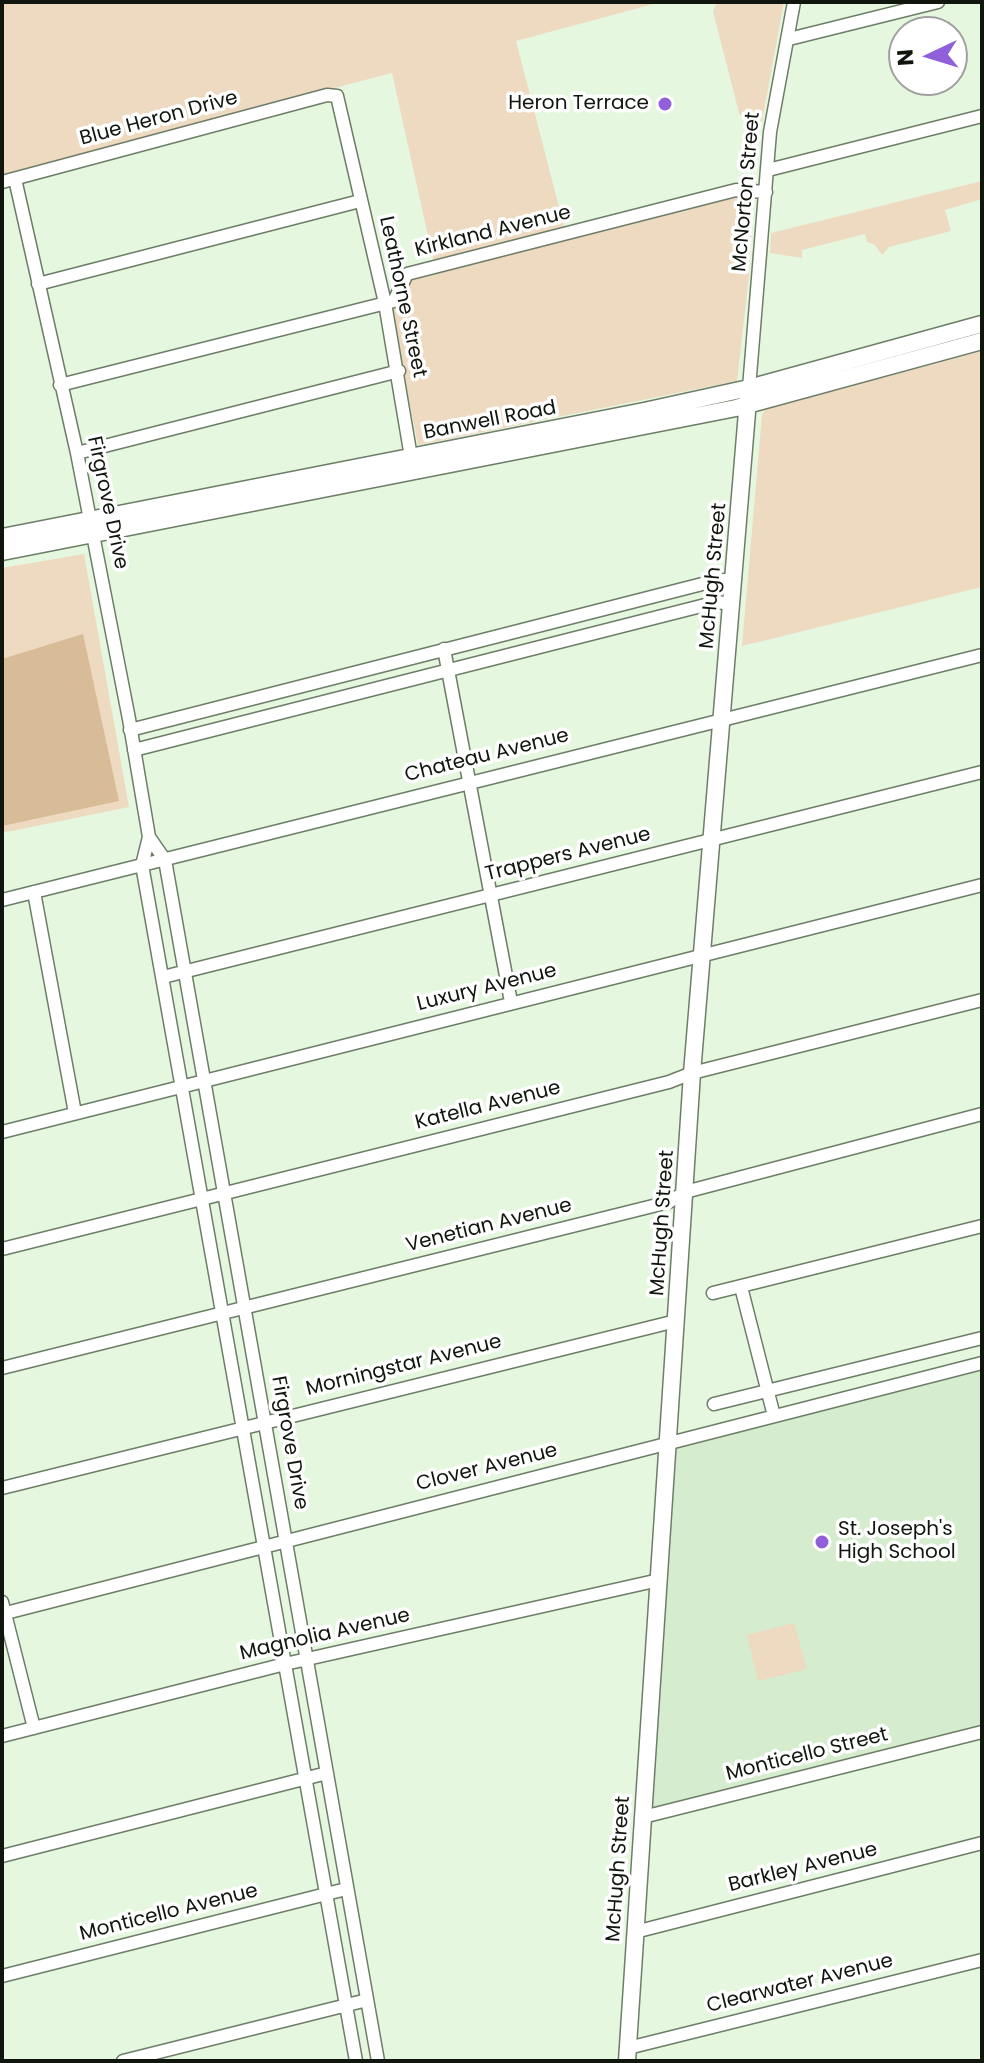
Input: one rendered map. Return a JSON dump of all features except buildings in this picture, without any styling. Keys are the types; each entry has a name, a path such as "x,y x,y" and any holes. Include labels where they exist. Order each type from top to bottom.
{"main road":[{"name":"Banwell Road","path":"748,396 982,324"},
{"name":"Banwell Road","path":"2,552 92,528 748,396 982,341"},
{"name":"McHugh Street","path":"628,2054 692,1073 748,396"},
{"name":"Banwell Road","path":"2,537 92,528"}],"street":[{"name":"McNorton Street","path":"748,396 770,132 794,2"},
{"path":"789,39 938,2"},
{"name":"Blue Heron Drive","path":"8,181 327,95"},
{"name":"Leathorne Street","path":"327,95 337,96 385,303 399,371 412,463"},
{"path":"768,170 982,116"},
{"name":"Firgrove Drive","path":"8,181 38,284 77,453 134,750 149,837 142,865 356,2061"},
{"name":"Kirkland Avenue","path":"385,303 394,301 407,274 736,190 766,192"},
{"path":"38,284 360,201"},
{"path":"60,385 385,303"},
{"path":"77,453 399,371"},
{"path":"130,730 718,580 733,580"},
{"path":"134,750 717,602 731,604"},
{"path":"584,614 589,635"},
{"path":"444,649 511,1002"},
{"name":"Chateau Avenue","path":"2,900 982,655"},
{"path":"288,690 292,711"},
{"name":"Trappers Avenue","path":"163,977 982,772"},
{"name":"Firgrove Drive","path":"149,837 165,860 378,2061"},
{"name":"Luxury Avenue","path":"2,1132 982,885"},
{"path":"34,892 75,1113"},
{"name":"Katella Avenue","path":"2,1249 982,1000"},
{"name":"Venetian Avenue","path":"2,1368 669,1202 685,1192 982,1114"},
{"path":"713,1293 982,1226"},
{"path":"741,1287 774,1416"},
{"name":"Morningstar Avenue","path":"2,1488 242,1426 676,1321"},
{"path":"714,1404 982,1338"},
{"name":"Clover Avenue","path":"3,1610 982,1363"},
{"name":"Magnolia Avenue","path":"2,1736 285,1664 659,1580"},
{"path":"3,1610 34,1728"},
{"name":"Monticello Street","path":"643,1817 982,1732"},
{"path":"2,1856 327,1773"},
{"name":"Barkley Avenue","path":"635,1932 982,1843"},
{"name":"Monticello Avenue","path":"2,1976 346,1889"},
{"name":"Clearwater Avenue","path":"628,2054 982,1960"},
{"path":"123,2061 367,2000"}],"shaded area":[{"path":"2,2 661,2 516,41 566,234 753,190 749,275 737,381 418,445 390,302 407,274 435,267 392,73 2,175"},
{"path":"717,2 784,2 762,122 744,120 739,113 713,11"},
{"path":"982,181 982,199 945,210 951,231 889,247 882,255 875,245 867,242 865,234 802,250 802,258 770,253 771,233"},
{"path":"982,351 982,587 742,646 762,415 766,409"},
{"path":"84,554 129,807 2,833 2,568"},
{"path":"83,634 119,801 2,826 2,659"},
{"name":"St. Joseph's High School","path":"982,1364 982,1724 643,1817 669,1443"},
{"path":"794,1623 807,1669 758,1681 747,1635"}],"place":[{"name":"Heron Terrace","path":"665,104"},
{"name":"St. Joseph's High School","path":"822,1542"}]}
